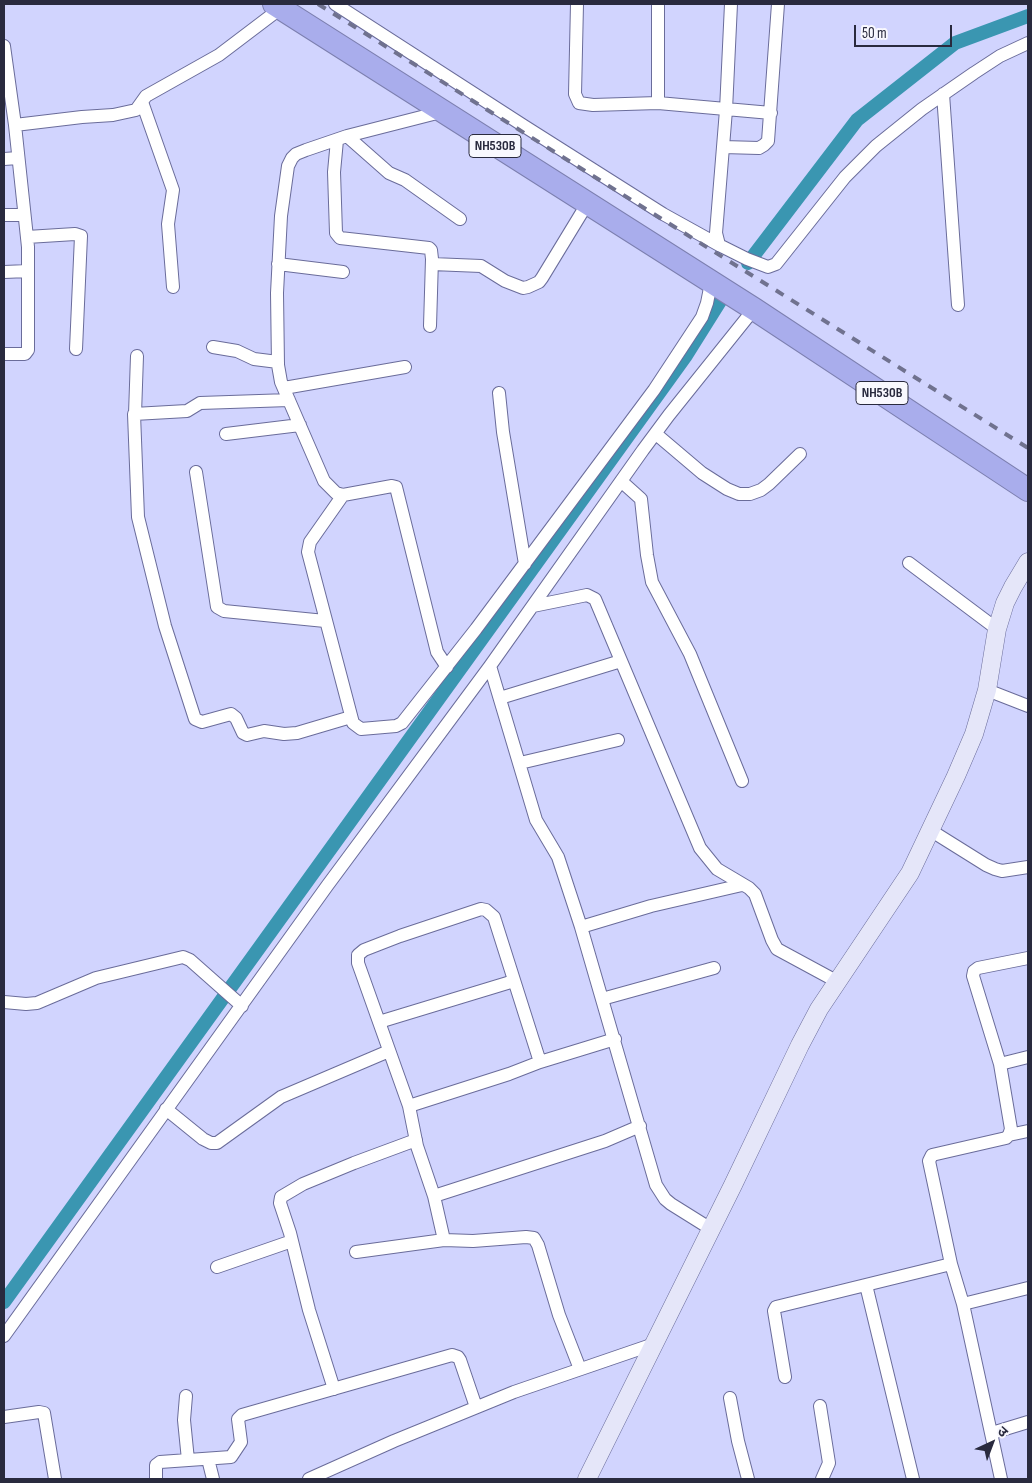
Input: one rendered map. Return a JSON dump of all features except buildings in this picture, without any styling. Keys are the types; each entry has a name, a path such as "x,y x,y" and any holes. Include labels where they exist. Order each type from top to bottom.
{"highway":[{"name":"NH530B","path":"277,6 729,294 1028,490"}],"street":[{"path":"335,4 655,209 719,245 768,267 776,264 844,177 876,146 943,94 1000,56 1028,43"},
{"path":"577,4 575,86 576,99 584,105 658,103 771,113"},
{"path":"658,4 658,103"},
{"path":"719,245 716,233 726,110 731,4"},
{"path":"723,147 758,148 764,145 770,137 778,4"},
{"path":"15,125 113,115 136,110 149,94 219,55 277,6"},
{"path":"4,46 27,237 28,271 28,350 25,354 4,354"},
{"path":"943,94 958,305"},
{"path":"142,102 173,190 168,224 173,287"},
{"path":"441,112 342,138 306,150 292,158 288,166 280,216 278,362 286,394 324,481 336,493 342,495 392,486 396,487 437,652 447,667"},
{"path":"342,138 389,173 405,180 460,219"},
{"path":"342,138 334,172 336,233 340,238 429,248 432,252 430,326"},
{"path":"4,159 18,158"},
{"path":"432,264 482,266 505,281 523,288 528,287 539,282 542,278 587,204"},
{"path":"4,215 24,216"},
{"path":"27,237 75,234 81,236 76,349"},
{"path":"278,264 343,272"},
{"path":"4,272 28,271"},
{"path":"4,1336 241,1004 490,666 656,434 669,415 729,294"},
{"path":"342,495 308,546 325,621 351,717 356,726 361,729 400,725 447,667 654,390 702,317 707,303 729,294"},
{"path":"213,347 237,351 262,361 278,362"},
{"path":"137,356 135,414 133,417 138,517 165,626 195,719 202,722 232,714 243,733 247,735 264,731 284,734 297,733 351,717"},
{"path":"135,414 187,412 200,403 286,394 405,367"},
{"path":"499,393 512,494 525,564"},
{"path":"226,434 300,425"},
{"path":"656,434 702,473 727,489 739,494 750,494 761,490 800,454"},
{"path":"196,472 217,607 224,611 325,621"},
{"path":"621,481 641,499 652,582 690,654 742,781"},
{"path":"587,1479 819,1009 910,873 974,734 987,690 998,629 1009,595 1028,562"},
{"path":"909,563 998,629"},
{"path":"533,606 587,595 592,596 700,848 717,869 749,888 755,894 777,949 838,982"},
{"path":"500,698 621,661"},
{"path":"490,666 536,820 558,857 581,927 656,1185 665,1199 711,1229"},
{"path":"987,690 1028,706"},
{"path":"520,763 618,740"},
{"path":"930,830 995,869 1014,870 1028,867"},
{"path":"581,927 651,906 742,885"},
{"path":"444,1240 434,1196 416,1140 409,1106 358,964 358,955 364,950 400,936 481,909 490,912 494,917 540,1062"},
{"path":"4,1002 36,1003 96,978 182,957 190,960 241,1004"},
{"path":"1009,1135 1010,1129 1000,1064 973,976 974,971 978,968 1028,958"},
{"path":"602,999 714,968"},
{"path":"379,1022 514,981"},
{"path":"409,1106 615,1039"},
{"path":"166,1109 203,1139 211,1143 217,1143 281,1097 389,1051"},
{"path":"1000,1064 1028,1057"},
{"path":"434,1196 605,1141 640,1126"},
{"path":"1001,1479 963,1304 929,1161 930,1156 938,1153 1006,1138 1009,1135 1028,1131"},
{"path":"334,1389 309,1310 280,1197 354,1163 416,1140"},
{"path":"356,1252 444,1240 474,1242 526,1237 534,1238 538,1244 559,1315 580,1369"},
{"path":"217,1266 292,1241"},
{"path":"785,1377 774,1311 776,1306 952,1264"},
{"path":"866,1285 913,1479"},
{"path":"963,1304 1028,1288"},
{"path":"309,1479 394,1441 476,1408 580,1369 654,1344"},
{"path":"156,1479 155,1468 157,1463 228,1458 233,1455 241,1442 238,1420 242,1415 455,1355 460,1360 476,1408"},
{"path":"186,1396 184,1420 188,1460"},
{"path":"730,1398 738,1441 748,1479"},
{"path":"820,1406 829,1463 822,1479"},
{"path":"4,1417 39,1412 44,1414 54,1479"},
{"path":"992,1433 1028,1422"},
{"path":"208,1459 213,1479"}],"waterway":[{"path":"748,263 857,120 955,43 1028,16"},
{"path":"4,1302 685,357 727,290"}],"railway":[{"path":"318,4 1028,448"}]}
